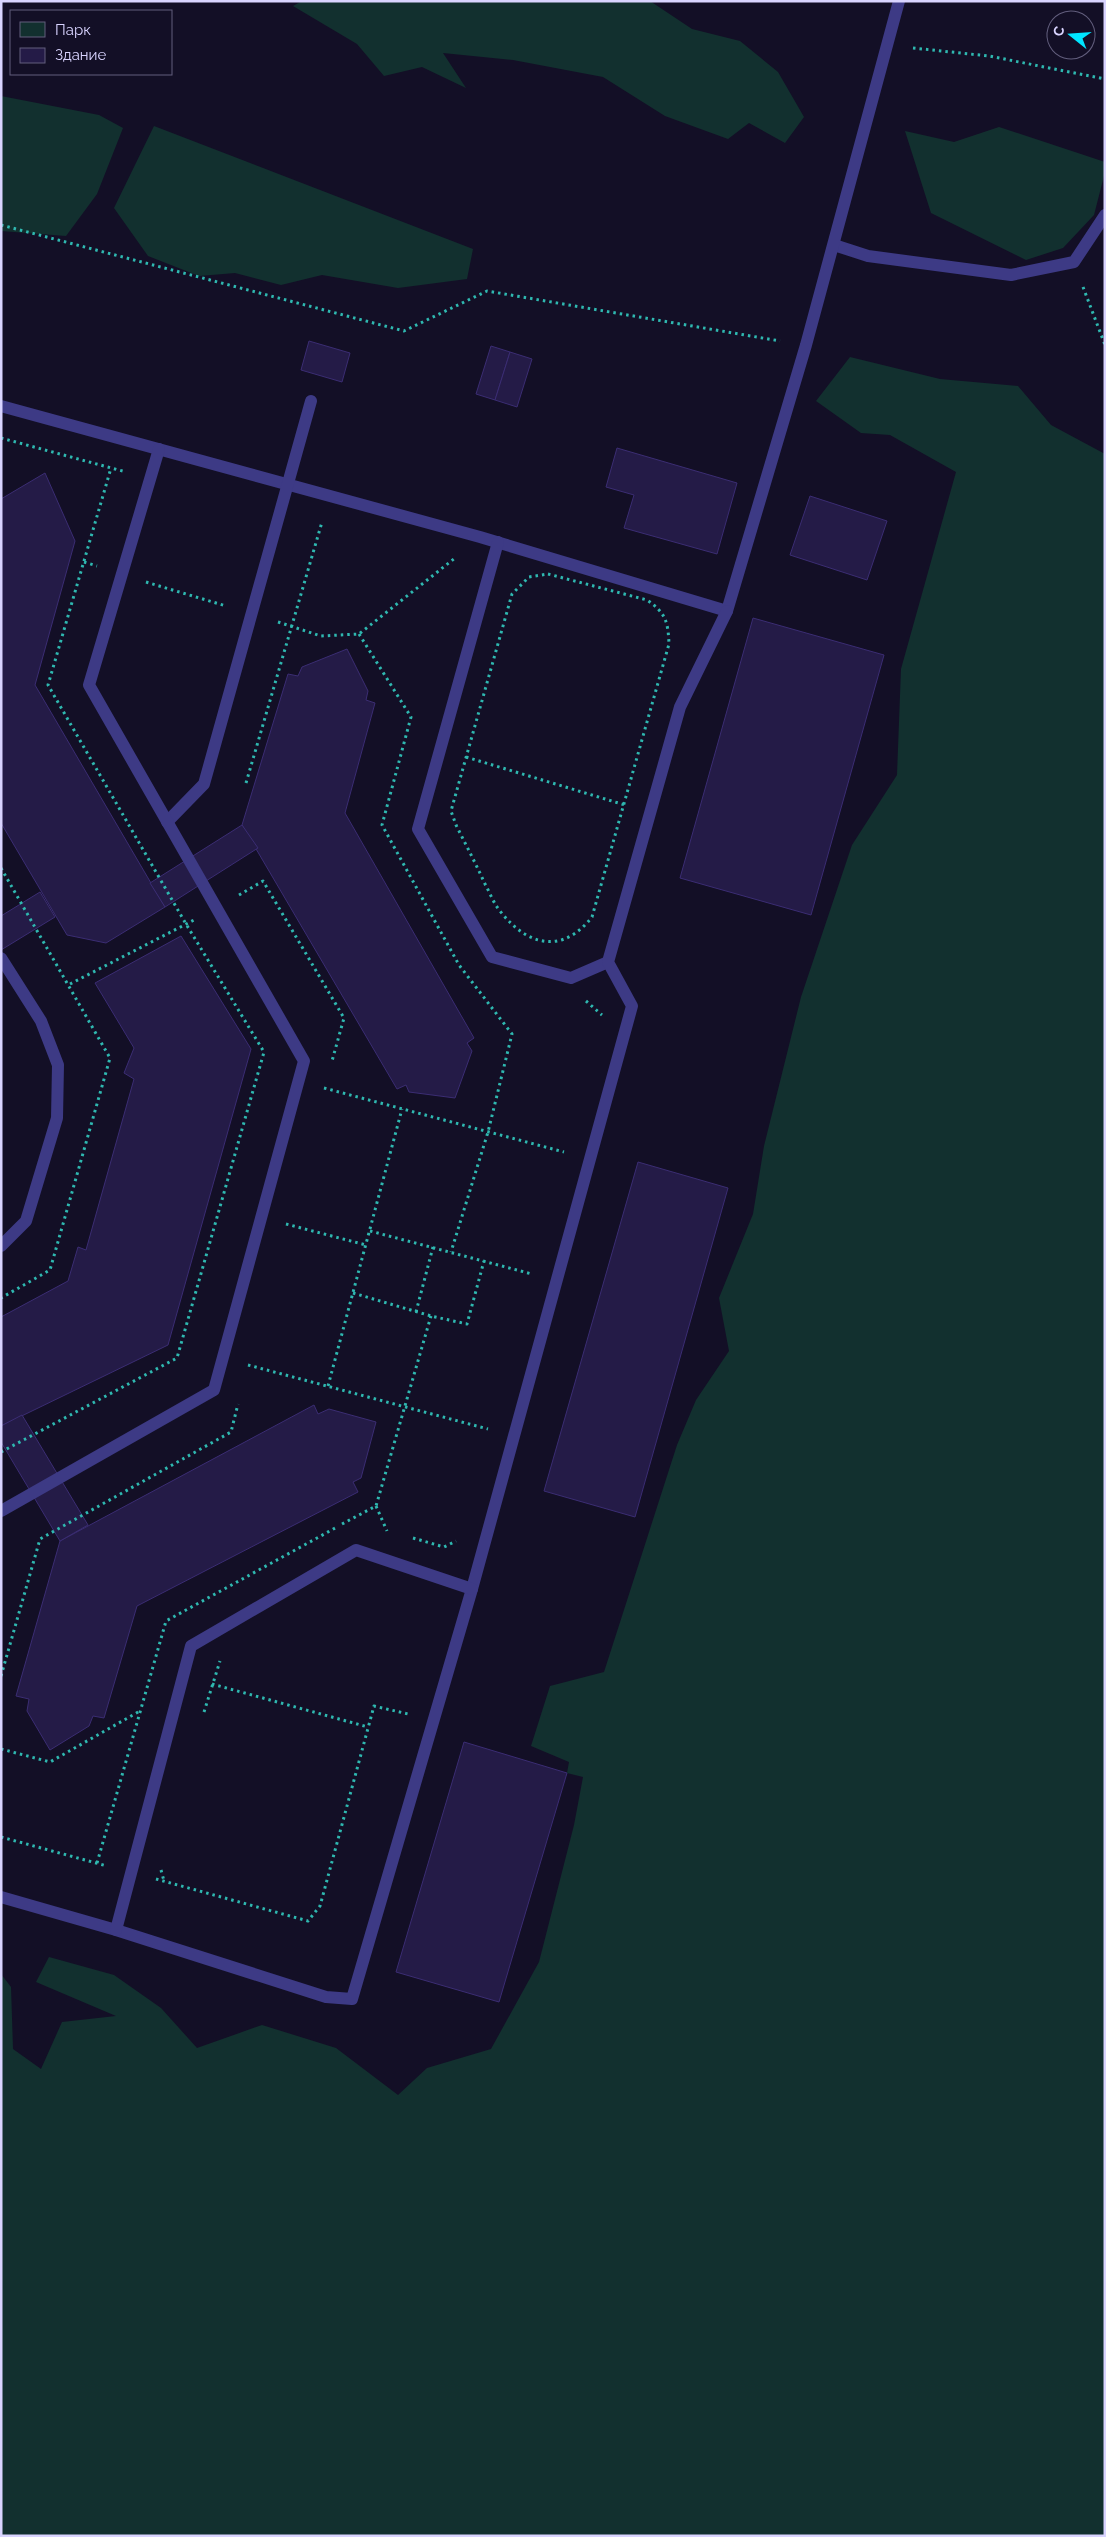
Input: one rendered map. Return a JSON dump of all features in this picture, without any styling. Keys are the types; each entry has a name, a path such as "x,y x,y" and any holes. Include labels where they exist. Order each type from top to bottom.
{"lane":[{"path":"1,1897 116,1930 326,1997 352,1999 472,1589 632,1006 608,962 680,707 726,611 806,345 889,45 899,1"},
{"path":"834,245 868,256 1011,275 1074,262 1105,215"},
{"path":"167,822 204,784 311,401"},
{"path":"1,406 498,542 726,611"},
{"path":"1,1510 214,1390 304,1061 89,685 159,449"},
{"path":"498,542 418,829 492,957 571,978 608,962"},
{"path":"1,958 40,1022 58,1065 57,1118 26,1221 1,1246"},
{"path":"116,1930 191,1646 356,1550 472,1589"}],"path":[{"path":"889,45 989,56 1105,79"},
{"path":"1,224 404,331 487,291 806,345"},
{"path":"1074,262 1105,344"},
{"path":"1,438 150,479"},
{"path":"246,783 322,522 329,520"},
{"path":"84,562 321,636 359,634 480,537"},
{"path":"450,550 456,557"},
{"path":"548,574 647,600 661,610 668,627 669,644 592,917 582,930 552,944 533,938 516,927 499,911 456,825 451,811 466,757 512,594 529,578 548,574"},
{"path":"405,739 650,813"},
{"path":"70,984 216,908 263,881 344,1018 332,1062"},
{"path":"1,1452 177,1358 264,1052 186,924"},
{"path":"451,1252 488,1132 512,1034 459,965"},
{"path":"322,1098 327,1080"},
{"path":"298,1082 568,1154"},
{"path":"328,1386 402,1109"},
{"path":"284,1234 290,1215"},
{"path":"262,1217 366,1245"},
{"path":"370,1231 534,1274"},
{"path":"416,1312 433,1247"},
{"path":"353,1293 416,1312 467,1324 484,1261"},
{"path":"246,1375 251,1356"},
{"path":"223,1358 514,1436"},
{"path":"1,1676 40,1539 231,1432 239,1403"},
{"path":"376,1506 386,1531 394,1533"},
{"path":"411,1538 444,1547 462,1538"},
{"path":"201,1722 220,1659"},
{"path":"212,1684 368,1727"},
{"path":"1,1749 50,1762 140,1711"},
{"path":"160,1863 164,1881"}],"green space":[{"path":"302,1 650,1 692,29 740,41 778,72 804,117 785,143 749,123 728,139 665,116 603,77 513,60 443,53 466,88 422,67 384,76 357,44 293,6"},
{"path":"1,96 99,115 123,128 97,194 66,236 1,231"},
{"path":"154,126 473,249 467,279 398,288 322,275 281,285 235,273 199,276 148,256 114,208"},
{"path":"999,127 1105,162 1105,172 1094,215 1063,248 1026,260 931,213 905,131 954,142"},
{"path":"850,357 940,379 1018,386 1051,425 1105,454 1105,2536 1,2536 1,1974 11,1987 13,2049 41,2069 62,2022 116,2016 36,1982 49,1957 114,1975 161,2008 197,2048 262,2025 336,2048 398,2095 427,2068 491,2049 539,1962 574,1825 583,1777 567,1773 569,1762 531,1746 550,1686 604,1672 677,1445 696,1400 729,1351 719,1298 753,1214 764,1146 801,997 852,845 897,775 901,669 956,472 890,435 861,433 816,401"}],"building":[{"path":"309,341 350,353 342,382 301,370"},
{"path":"491,346 510,352 495,400 476,394"},
{"path":"510,352 532,359 517,407 495,400"},
{"path":"617,448 737,483 717,554 624,528 634,495 606,487"},
{"path":"45,473 75,541 35,685 165,907 106,943 67,935 1,823 1,499"},
{"path":"810,496 887,521 867,580 790,555"},
{"path":"753,618 884,655 811,915 680,878"},
{"path":"347,649 368,691 366,700 375,703 345,813 474,1038 467,1043 472,1051 455,1098 409,1092 406,1085 397,1089 242,825 288,674 298,676 302,667"},
{"path":"242,825 258,848 165,907 150,883"},
{"path":"40,892 55,917 1,950 1,916"},
{"path":"181,936 251,1049 168,1345 1,1426 1,1317 68,1281 78,1247 86,1250 134,1079 124,1073 134,1048 95,983"},
{"path":"638,1162 728,1188 635,1517 544,1491"},
{"path":"314,1405 318,1414 329,1409 376,1422 361,1478 353,1482 358,1492 137,1606 104,1718 93,1716 89,1726 50,1750 27,1711 29,1699 16,1696 60,1541"},
{"path":"22,1415 88,1525 60,1541 1,1442 1,1426"},
{"path":"464,1742 567,1773 499,2002 396,1972"}]}
